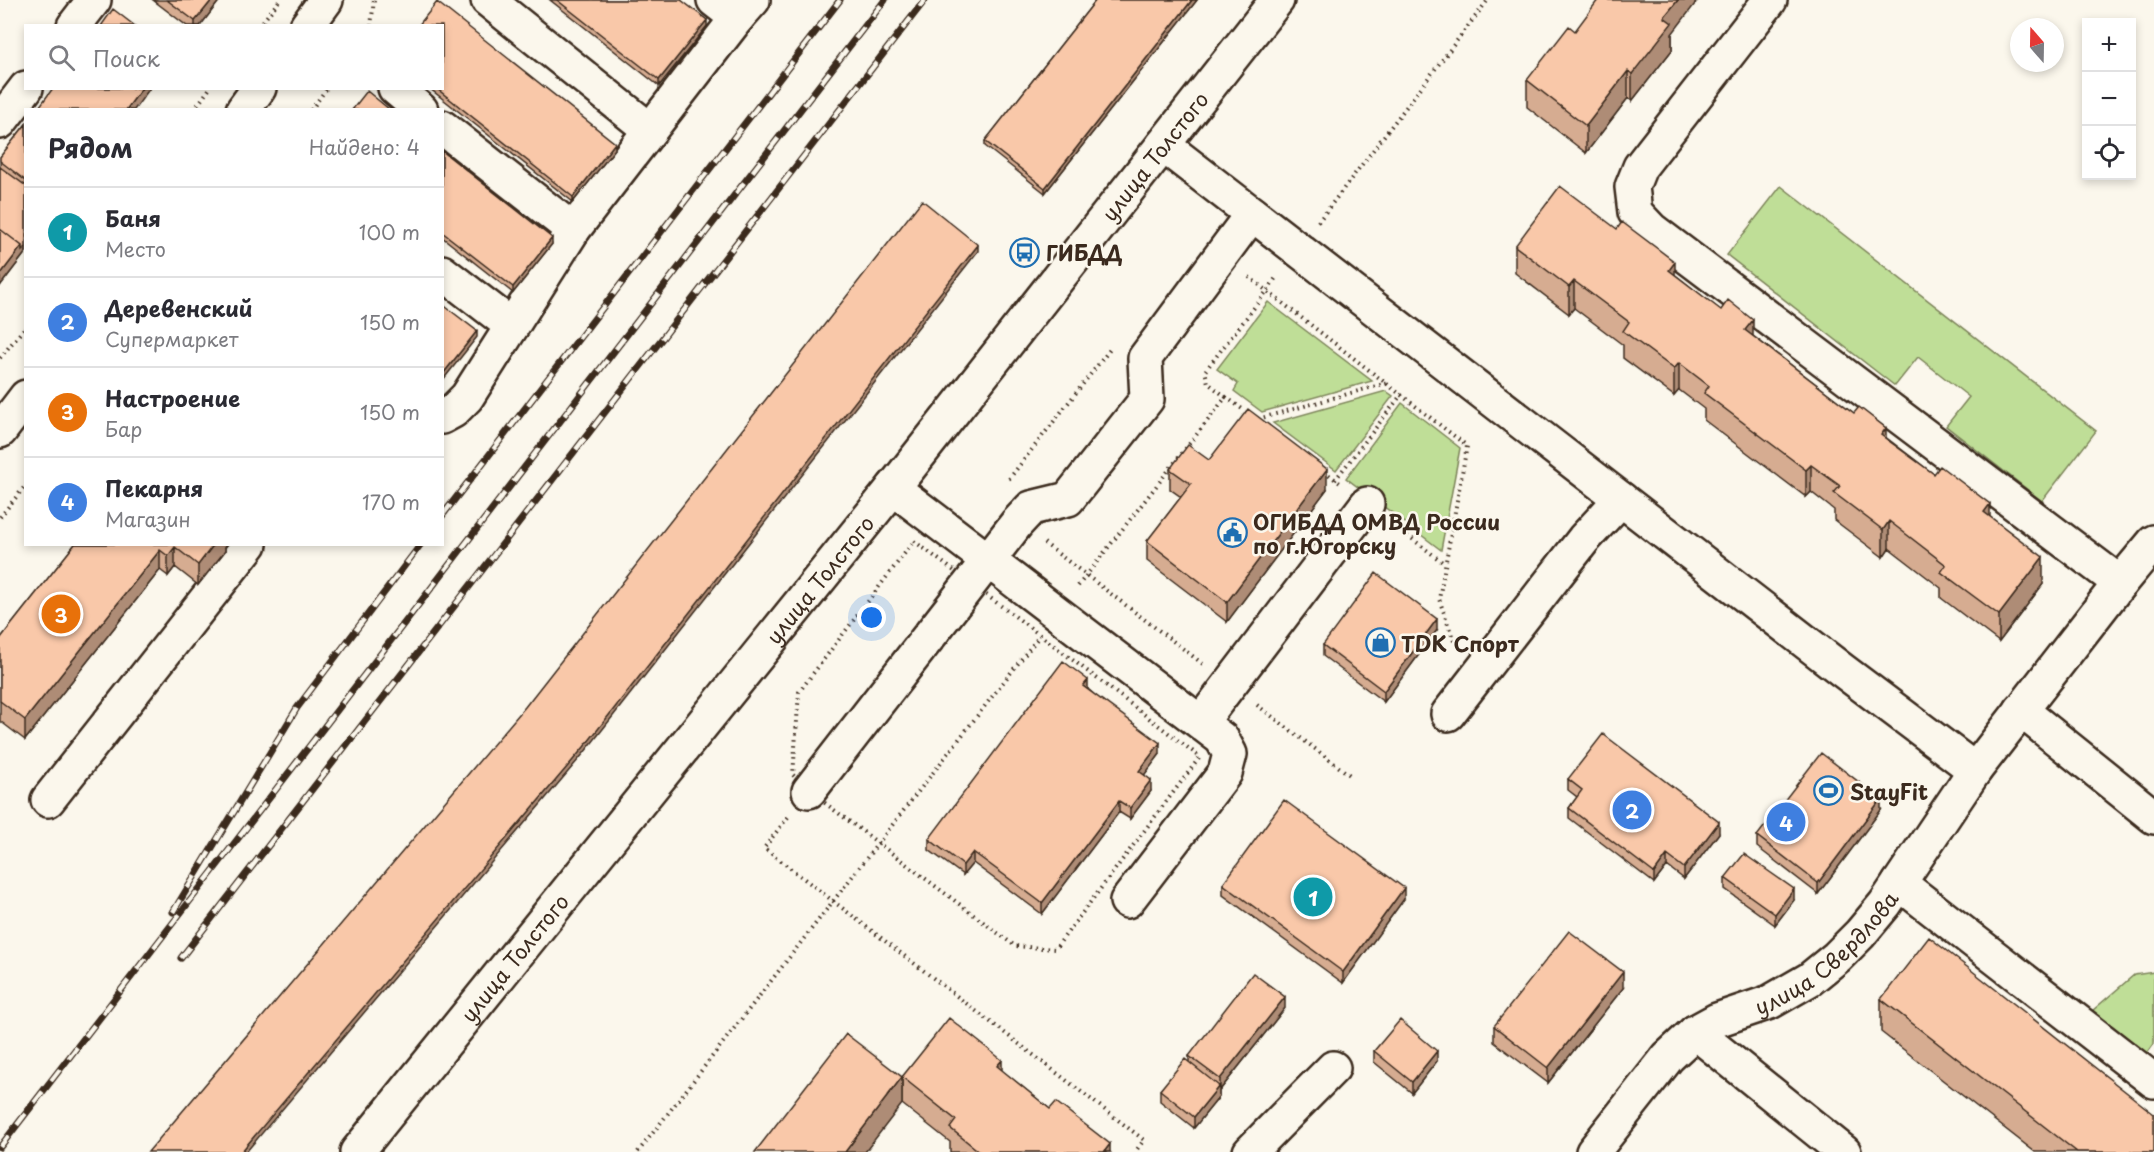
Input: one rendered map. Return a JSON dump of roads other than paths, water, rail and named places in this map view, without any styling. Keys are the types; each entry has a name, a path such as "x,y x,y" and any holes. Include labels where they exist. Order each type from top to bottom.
{"street":[{"path":"76,24 94,0"},
{"path":"308,24 326,0"},
{"path":"488,0 650,130"},
{"name":"улица Толстого","path":"357,1152 892,488 1277,0"},
{"path":"1770,0 1640,167 1632,187 1635,212 1652,230 2120,583"},
{"path":"444,416 453,411 467,397 573,230 650,130 735,6"},
{"path":"0,122 24,90"},
{"path":"244,108 258,90"},
{"path":"397,90 419,108"},
{"path":"444,129 573,230"},
{"path":"1163,145 1842,670 1975,770"},
{"path":"809,791 1017,523 1031,508 1068,499 1147,399 1145,358 1252,214"},
{"path":"444,274 512,326"},
{"path":"0,431 24,400"},
{"path":"892,488 979,572 1048,624 1201,722 1222,739 1230,754 1225,773 1127,901"},
{"path":"1448,714 1584,539 1621,499"},
{"path":"1201,722 1367,504"},
{"name":"улица Свердлова","path":"1593,1152 1668,1057 1695,1032 1717,1020 1770,1002 1810,979 1860,934 1885,904 1975,770 2154,542"},
{"path":"48,800 248,546"},
{"path":"2021,710 2154,817"},
{"path":"1899,883 2154,1081"},
{"path":"1695,1032 1838,1150"},
{"path":"1250,1152 1333,1068"}],"railway":[{"path":"444,513 840,0"},
{"path":"0,1147 885,0"},
{"path":"181,958 925,0"},
{"path":"173,912 297,708 419,546"}],"place":[{"name":"ГИБДД","path":"1025,252"},
{"name":"ОГИБДД ОМВД России по г.Югорску","path":"1232,533"},
{"name":"Настроение","path":"61,614"},
{"name":"TDK Спорт","path":"1380,643"},
{"name":"StayFit","path":"1829,791"},
{"name":"Деревенский","path":"1632,810"},
{"name":"Пекарня","path":"1786,822"},
{"name":"Баня","path":"1313,897"}]}
